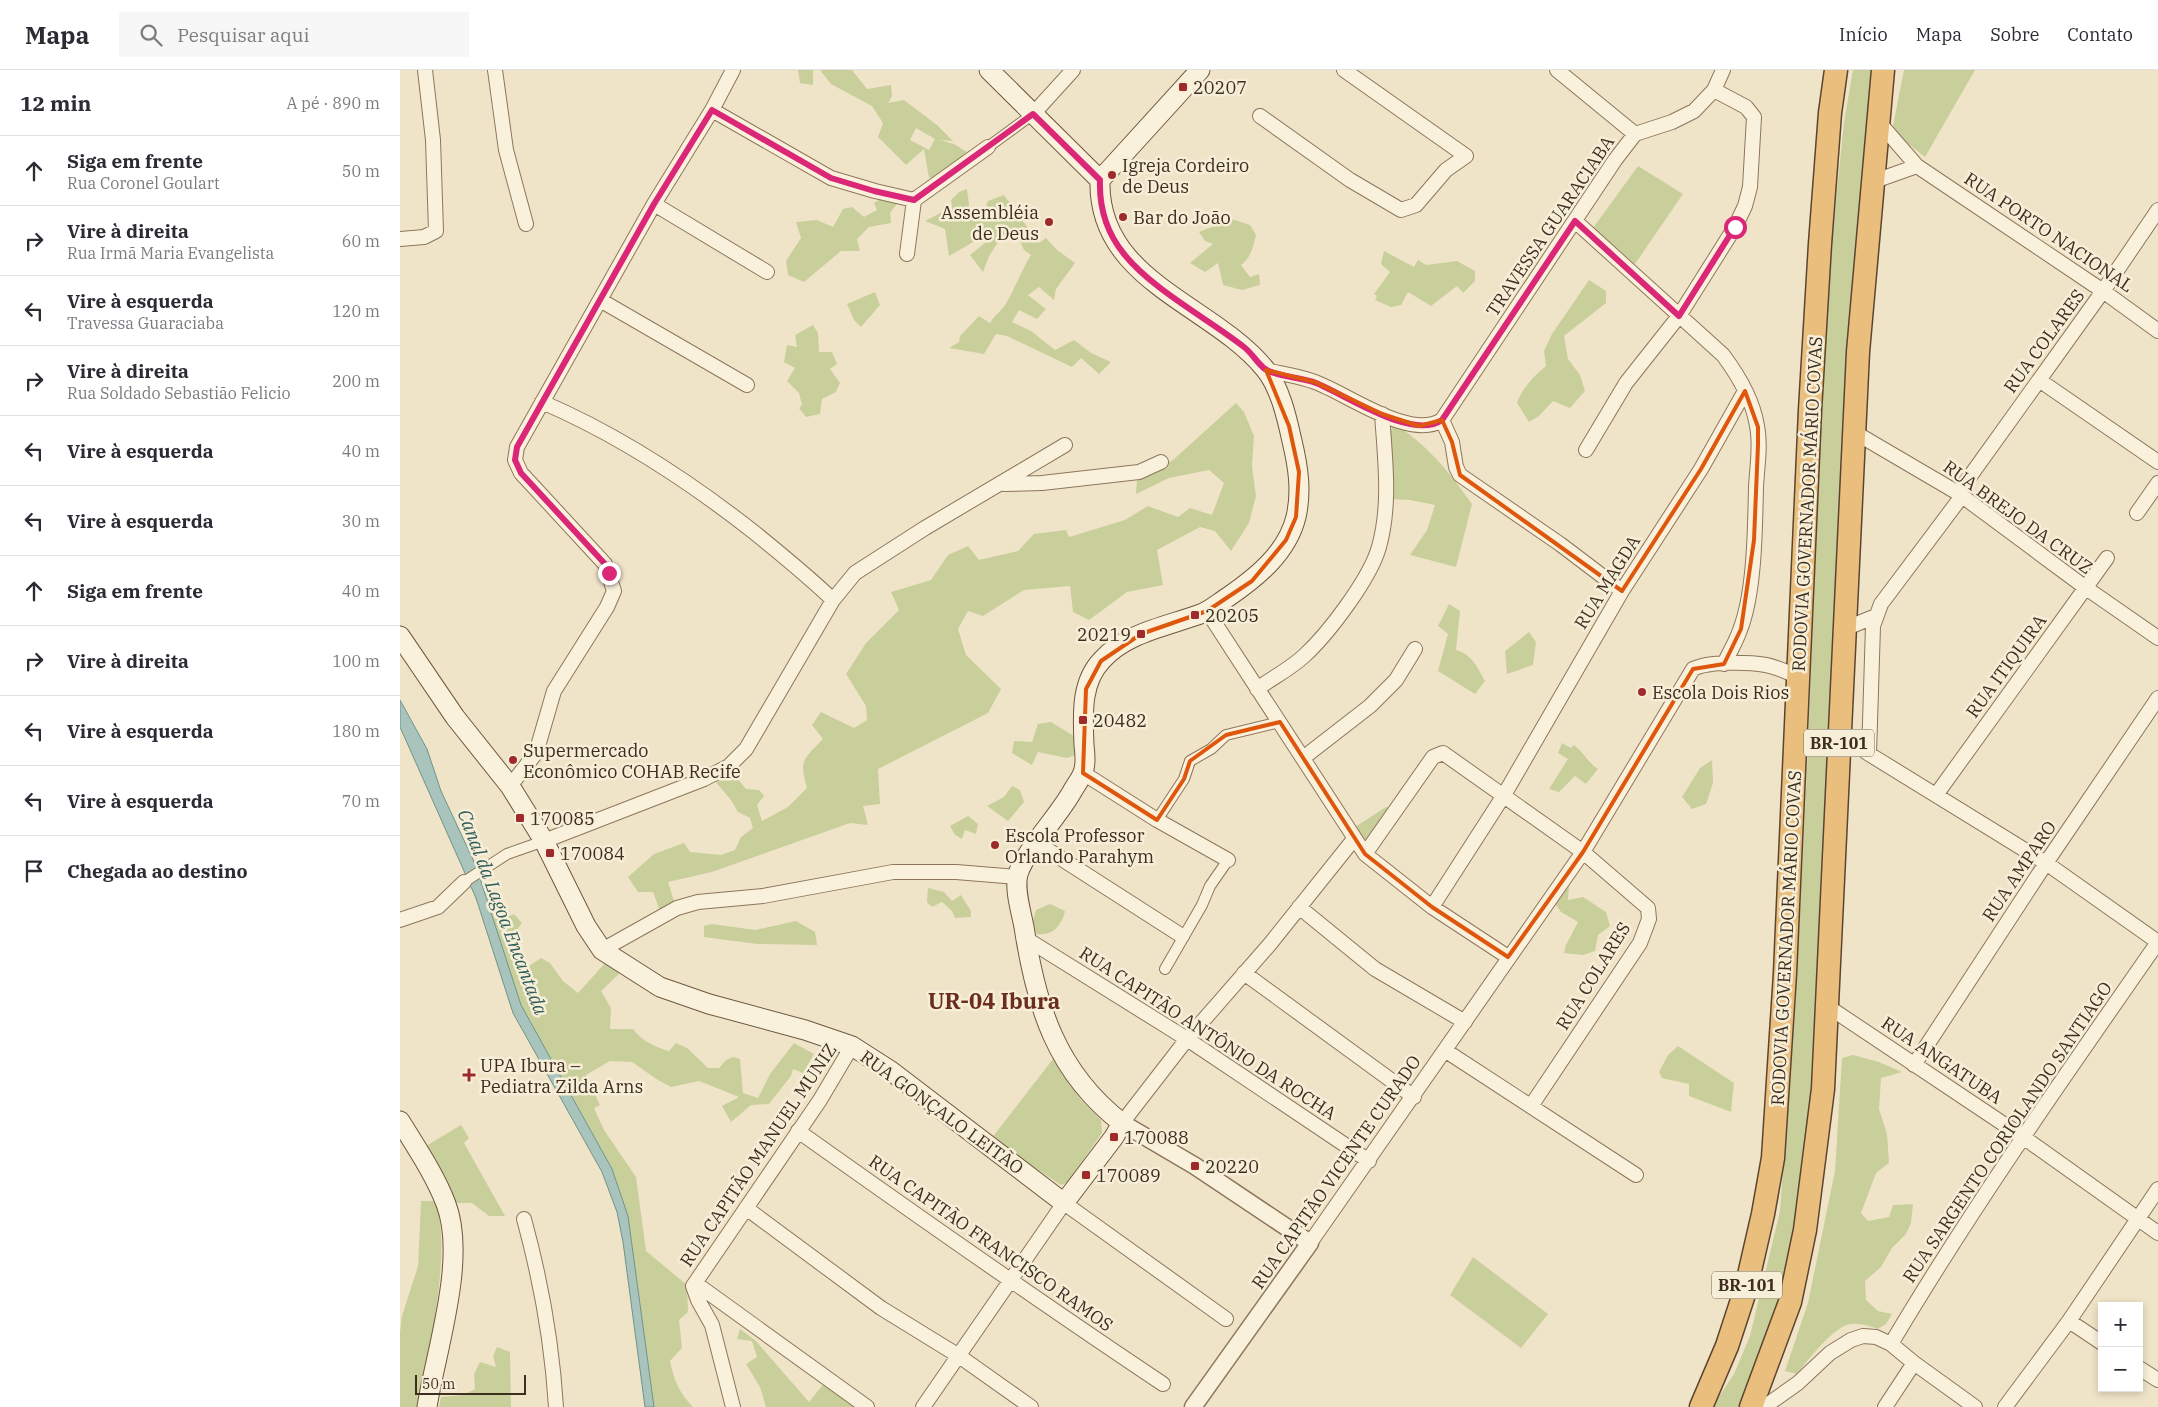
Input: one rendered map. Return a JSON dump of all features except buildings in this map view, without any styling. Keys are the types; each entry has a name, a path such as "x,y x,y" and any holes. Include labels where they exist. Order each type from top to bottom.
{"highway":[{"name":"RODOVIA GOVERNADOR MÁRIO COVAS","path":"1701,1407 1727,1346 1746,1288 1756,1249 1773,1158 1785,973 1800,678 1811,391 1830,113 1836,70"},
{"name":"BR-101","path":"1751,1407 1790,1302 1805,1230 1823,1089 1854,432 1882,70"}],"main road":[{"path":"989,70 1100,180"},
{"path":"1064,1203 1114,1137 1122,1123 1099,1106 1077,1080 1046,1025 1037,995 1017,877 1024,858 1064,806 1083,773 1085,762 1083,720 1086,689 1101,661 1141,634 1207,611 1252,580 1268,566 1286,540 1296,517 1299,472 1289,426 1274,382 1266,370 1245,348 1142,273 1124,255 1114,239 1102,212 1099,198 1100,180 1200,70"},
{"name":"RUA GONÇALO LEITÃO","path":"400,636 455,717 510,786 544,841 586,926 602,950 660,987 709,1004 805,1030 852,1046 891,1071 1064,1203"},
{"path":"400,1121 418,1150 446,1204 452,1228 450,1289 428,1407"}],"street":[{"path":"400,239 429,236 436,231 433,140 425,70"},
{"path":"495,70 506,150 526,224"},
{"path":"510,786 536,753 554,691 613,597 613,585 605,564 521,473 515,454 517,447 654,204 712,110 733,70"},
{"path":"907,254 914,200 1033,114 1073,70"},
{"path":"1260,116 1350,180 1392,206 1404,210 1416,205 1446,170 1466,156 1344,70"},
{"path":"1557,70 1635,134"},
{"name":"TRAVESSA GUARACIABA","path":"1442,420 1635,134 1687,116 1702,104 1714,90 1723,70"},
{"path":"1586,450 1626,383 1679,316 1735,227 1745,206 1750,186 1754,117 1746,107 1714,90"},
{"path":"712,110 831,178 874,191 914,200"},
{"name":"RUA PORTO NACIONAL","path":"1877,120 1917,166 2103,291 2158,331"},
{"path":"1872,182 1917,166"},
{"path":"654,204 767,272"},
{"name":"RUA COLARES","path":"1876,616 1881,604 1960,495 2158,210"},
{"path":"1575,221 1723,355 1735,370 1758,427 1754,540 1748,598 1741,629 1724,664 1767,666 1800,678"},
{"path":"600,300 747,384"},
{"path":"1266,370 1315,382 1382,414 1419,426 1442,420 1452,442 1457,471 1622,591"},
{"path":"2039,380 2158,462"},
{"name":"RUA MAGDA","path":"1432,907 1504,795 1622,591 1701,470 1745,391"},
{"path":"542,402 582,419 669,470 760,537 811,578 833,600"},
{"path":"1257,689 1304,656 1320,639 1350,600 1374,563 1381,537 1387,483 1382,414"},
{"name":"RUA BREJO DA CRUZ","path":"1854,432 1960,495 2086,588 2158,638"},
{"path":"400,920 438,907 464,882 507,854 663,796 729,766 746,749 833,600 855,574 1065,446"},
{"path":"1000,484 1042,483 1139,472 1161,462"},
{"path":"2138,513 2158,483"},
{"name":"RUA ITIQUIRA","path":"1936,795 2107,558"},
{"path":"1207,611 1365,854 1432,907 1508,957"},
{"path":"1844,630 1876,616"},
{"path":"1870,754 1873,626 1876,616"},
{"path":"1303,758 1370,706 1390,687 1415,649"},
{"name":"RUA CAPITÃO VICENTE CURADO","path":"1193,1407 1414,1097 1508,957 1583,852 1693,669 1701,665 1724,664"},
{"name":"RUA AMPARO","path":"1914,1065 2046,863 2158,698"},
{"path":"1157,820 1184,779 1190,761 1211,749 1226,735 1280,722"},
{"path":"1839,732 1870,754 2046,863 2158,942"},
{"name":"RUA COLARES","path":"1365,854 1433,757 1443,753 1583,852 1648,908 1648,920 1640,943 1531,1106"},
{"path":"1083,773 1157,820 1228,860 1210,886 1202,905 1182,936 1165,969"},
{"path":"1310,1244 1195,1166 1122,1123 1187,1039 1354,839"},
{"path":"1037,843 1182,936"},
{"path":"602,950 678,908 698,902 763,896 893,872 956,872 1017,877"},
{"path":"1299,906 1375,969 1465,1022"},
{"name":"RUA CAPITÃO ANTÔNIO DA ROCHA","path":"1026,938 1187,1039 1369,1160"},
{"name":"RUA SARGENTO CORIOLANDO SANTIAGO","path":"1891,1344 1928,1282 2023,1137 2158,942"},
{"path":"1244,973 1414,1097"},
{"name":"RUA ANGATUBA","path":"1827,1006 2023,1137 2137,1220 2158,1233"},
{"name":"RUA CAPITÃO MANUEL MUNIZ","path":"694,1283 798,1131 852,1046"},
{"path":"1446,1051 1636,1176"},
{"name":"RUA CAPITÃO FRANCISCO RAMOS","path":"798,1131 972,1252 1009,1281 1163,1384"},
{"path":"2005,1407 2069,1321 2158,1189"},
{"path":"923,1407 1064,1203"},
{"name":"RUA GONÇALO LEITÃO","path":"1064,1203 1226,1319"},
{"path":"746,1208 881,1308 959,1356 1031,1407"},
{"path":"524,1219 542,1292 549,1330 556,1407"},
{"path":"694,1283 694,1292 712,1325 733,1407"},
{"path":"694,1283 867,1407"},
{"path":"2069,1321 2098,1340"},
{"path":"1764,1407 1798,1383 1830,1353 1851,1340 1863,1336 1876,1337 1891,1344 1975,1407"},
{"path":"1885,1407 1914,1363"},
{"path":"2143,1371 2158,1380"}],"highlighted area":[{"path":"1266,370 1315,382 1382,414 1419,426 1442,420 1452,442 1460,475 1622,591 1701,469 1745,391 1758,427 1758,445 1754,540 1741,629 1724,664 1693,669 1583,852 1508,957 1432,907 1365,854 1280,722 1226,735 1190,761 1184,779 1157,820 1083,773 1086,689 1101,661 1141,634 1207,611 1252,581 1286,540 1296,517 1299,472 1289,426"}],"green space":[{"path":"798,70 813,70 813,85 800,83"},
{"path":"820,70 852,70 867,89 891,85 892,96 888,103 904,100 937,125 953,141 940,140 954,144 967,152 939,176 929,178 924,149 906,165 878,137 883,123 872,106 831,84","holes":["916,128 935,139 929,150 910,140"]},
{"path":"1853,70 1878,70 1826,934 1803,1201 1782,1297 1743,1407 1712,1407 1734,1374 1750,1336 1780,1211 1795,1007 1807,771 1826,299 1844,122"},
{"path":"1904,70 1975,70 1925,157 1892,131"},
{"path":"1638,166 1683,194 1635,264 1593,228"},
{"path":"967,189 970,212 985,209 988,201 1004,195 1039,243 1046,238 1057,250 1075,263 1056,289 1054,300 1039,287 1028,295 1046,309 1037,319 1019,310 1012,322 1031,331 1055,350 1074,340 1091,353 1111,362 1099,374 1081,358 1072,367 1007,336 996,334 984,354 949,348 959,342 960,336 979,316 990,323 1005,305 1031,255 1024,250 1015,229 1002,236 989,256 983,272 970,255 989,240 989,233 949,256 945,229 925,221 946,210 953,214 951,200 959,192"},
{"path":"884,197 899,201 890,213 891,223 869,227 857,239 860,251 841,251 804,282 788,275 786,261 801,238 796,222 817,220 833,227 843,209 852,207 864,217 877,210 874,203"},
{"path":"1232,219 1250,225 1256,235 1251,252 1241,265 1250,277 1259,274 1260,285 1242,290 1223,285 1218,263 1205,272 1190,263 1213,244 1205,241 1199,232"},
{"path":"1384,251 1414,267 1418,260 1426,265 1457,261 1475,271 1475,281 1463,293 1457,286 1431,306 1408,292 1401,305 1391,307 1375,300 1377,296 1374,294 1390,272 1381,264"},
{"path":"1589,280 1606,291 1606,303 1564,336 1568,359 1580,375 1585,391 1570,408 1553,401 1539,416 1529,422 1517,403 1529,383 1546,366 1544,351 1552,334"},
{"path":"875,292 880,305 861,327 854,320 847,304"},
{"path":"813,325 818,333 819,352 832,352 837,364 830,369 840,383 836,392 822,399 820,414 806,417 799,408 802,405 799,393 787,381 795,368 784,362 787,345 797,347 795,335"},
{"path":"1236,403 1244,412 1254,436 1252,466 1256,496 1249,523 1231,551 1215,531 1200,527 1157,550 1163,585 1127,592 1089,620 1073,612 1070,586 1024,590 983,616 968,611 958,629 966,655 1001,689 988,713 878,769 880,804 863,806 868,825 850,823 712,872 668,882 674,901 660,911 653,892 638,892 628,877 654,854 684,843 690,852 721,855 735,850 741,837 753,828 750,818 738,812 731,800 714,780 733,773 746,789 759,790 764,796 757,805 762,821 788,807 807,788 803,765 807,756 823,739 812,725 821,712 854,728 867,720 866,706 846,674 866,643 899,610 891,592 931,580 948,555 968,546 979,560 1018,551 1034,534 1066,530 1069,537 1125,520 1148,506 1178,517 1190,508 1212,515 1224,483 1209,470 1169,478 1136,494 1137,479 1173,460"},
{"path":"1394,424 1417,440 1437,459 1472,504 1456,567 1410,555 1427,530 1435,505 1410,500 1390,499 1389,433"},
{"path":"1449,604 1460,611 1456,650 1470,658 1485,681 1475,694 1438,671 1448,634 1438,626"},
{"path":"1529,632 1536,642 1533,665 1507,674 1505,651"},
{"path":"1051,722 1074,736 1075,755 1067,758 1038,752 1032,765 1012,753 1014,741 1032,742 1038,724"},
{"path":"1562,743 1571,748 1574,745 1598,769 1586,784 1575,776 1559,792 1549,789 1568,759 1558,753"},
{"path":"1712,760 1713,783 1706,804 1692,809 1682,797 1700,768"},
{"path":"1012,786 1020,790 1024,802 1008,821 987,806 1004,797"},
{"path":"1386,807 1390,808 1365,843 1352,829"},
{"path":"968,816 978,824 976,834 965,830 962,839 955,835 950,826"},
{"path":"486,884 494,918 501,920 514,914 522,923 508,943 520,969 526,968 541,958 550,963 563,981 578,993 607,961 621,972 601,991 611,1008 610,1029 633,1029 649,1043 669,1051 676,1043 687,1048 708,1068 719,1068 726,1060 733,1057 740,1059 743,1093 758,1098 770,1074 794,1043 814,1054 803,1073 793,1069 791,1076 769,1104 751,1105 731,1122 722,1106 739,1097 699,1081 671,1087 632,1062 610,1061 586,1075 600,1105 594,1108 604,1130 636,1177 646,1251 687,1285 688,1312 679,1320 682,1348 670,1361 678,1386 684,1397 693,1407 654,1407 628,1216 612,1169 521,1005 482,887"},
{"path":"1569,884 1568,900 1583,897 1606,912 1610,926 1598,935 1595,951 1583,955 1564,953 1578,922 1561,912 1553,901 1561,889"},
{"path":"928,888 944,892 952,901 961,895 971,911 971,917 955,918 952,911 942,902 932,907 927,902"},
{"path":"1050,904 1065,911 1062,921 1052,931 1037,934 1031,927 1036,910"},
{"path":"796,921 815,932 817,945 757,944 704,937 704,926 712,924 755,930"},
{"path":"1678,1046 1734,1083 1731,1112 1689,1096 1689,1084 1662,1078 1659,1072 1668,1055"},
{"path":"1853,1055 1879,1062 1902,1072 1881,1078 1879,1109 1887,1134 1889,1163 1876,1173 1861,1213 1868,1221 1889,1217 1893,1205 1913,1204 1911,1223 1906,1234 1892,1248 1881,1267 1865,1281 1866,1300 1878,1311 1892,1314 1886,1324 1878,1329 1858,1324 1844,1326 1822,1344 1797,1374 1785,1371 1808,1303 1835,1171 1842,1058"},
{"path":"1053,1059 1081,1100 1101,1120 1102,1133 1067,1183 1061,1185 991,1139"},
{"path":"461,1125 469,1138 464,1143 505,1216 489,1216 472,1203 448,1203 421,1149"},
{"path":"421,1201 436,1201 440,1224 440,1275 433,1331 419,1407 400,1407 400,1332 402,1316 418,1266"},
{"path":"1473,1257 1548,1314 1521,1348 1450,1295"},
{"path":"740,1329 756,1341 809,1402 825,1382 857,1407 766,1407 760,1387 746,1364 757,1357 752,1341 737,1339"},
{"path":"497,1347 510,1352 511,1407 439,1407 441,1397 463,1395 475,1389 474,1374 480,1362 496,1367 493,1356"}],"water":[{"name":"Canal da Lagoa Encantada","path":"400,700 427,749 441,791 476,866 521,1005 612,1169 628,1216 654,1407 645,1407 623,1242 617,1212 602,1172 513,1013 476,898 400,727"}],"place":[{"name":"20207","path":"1183,87"},
{"name":"Igreja Cordeiro de Deus","path":"1112,175"},
{"name":"Bar do João","path":"1123,217"},
{"name":"Assembléia de Deus","path":"1049,222"},
{"name":"20205","path":"1195,615"},
{"name":"20219","path":"1141,634"},
{"name":"Escola Dois Rios","path":"1642,692"},
{"name":"20482","path":"1083,720"},
{"name":"Supermercado Econômico COHAB Recife","path":"513,760"},
{"name":"170085","path":"520,818"},
{"name":"Escola Professor Orlando Parahym","path":"995,845"},
{"name":"170084","path":"550,853"},
{"name":"UPA Ibura – Pediatra Zilda Arns","path":"469,1075"},
{"name":"170088","path":"1114,1137"},
{"name":"20220","path":"1195,1166"},
{"name":"170089","path":"1086,1175"}],"district":[{"name":"UR-04 Ibura","path":"994,1000"}],"route":[{"path":"609,573 605,564 521,473 515,460 515,454 517,447 654,204 712,110 831,178 874,191 914,200 1033,114 1100,180 1099,198 1102,212 1114,239 1124,255 1142,273 1245,348 1266,370 1315,382 1382,414 1419,426 1432,425 1442,420 1575,221 1679,316 1735,227"}]}
